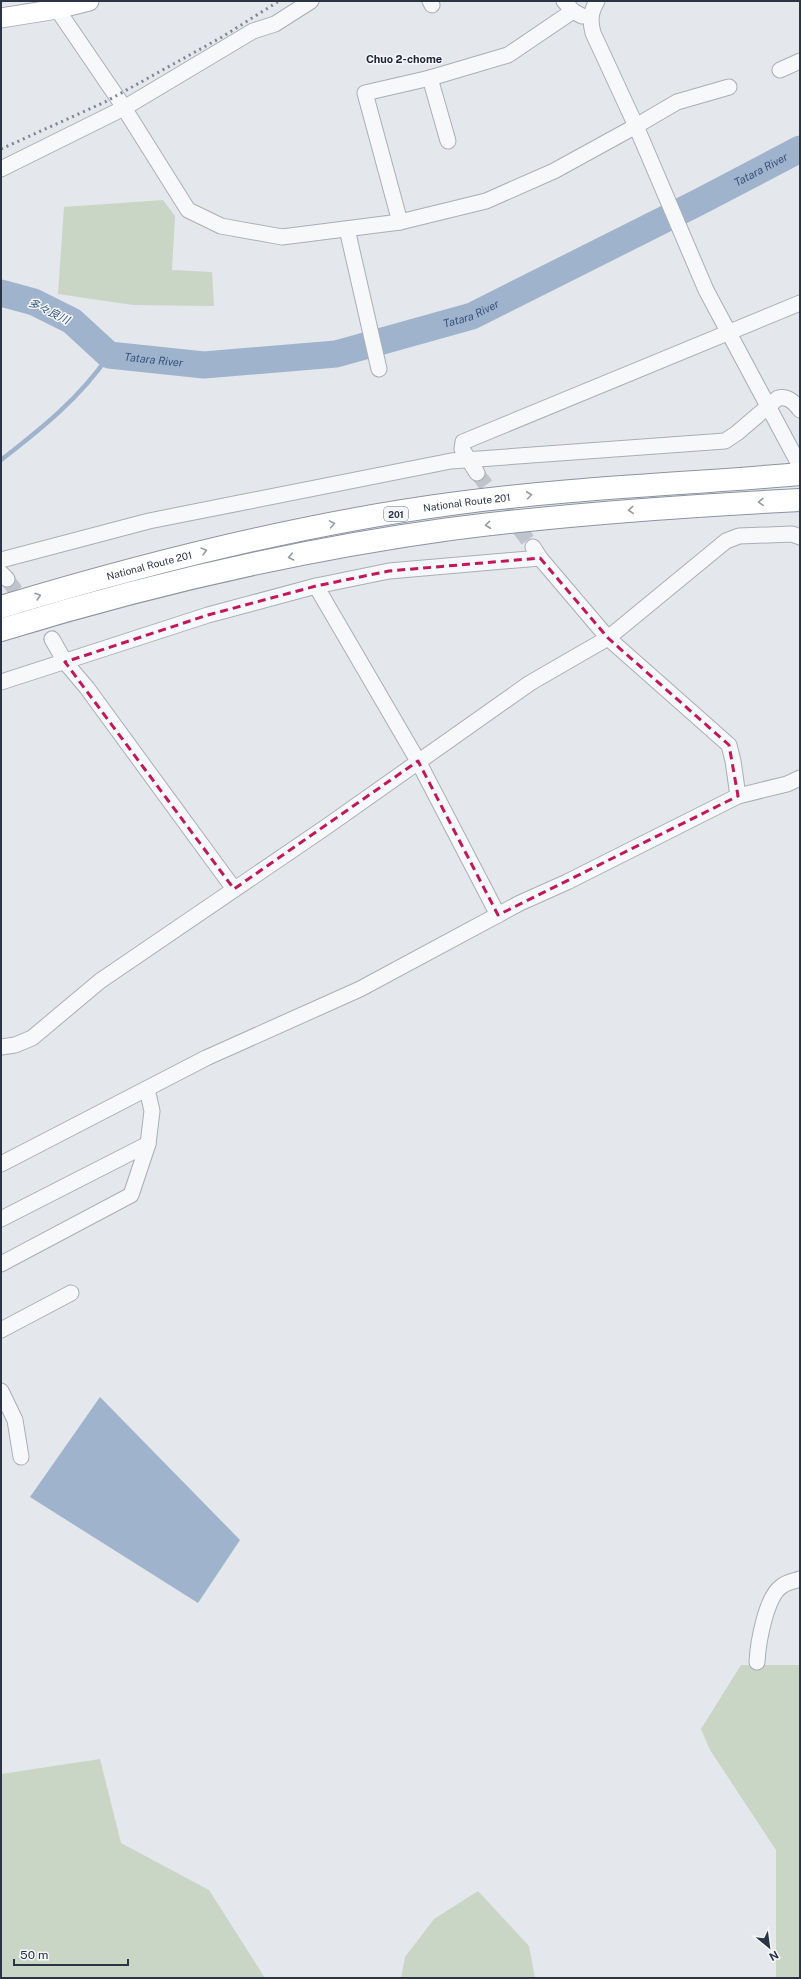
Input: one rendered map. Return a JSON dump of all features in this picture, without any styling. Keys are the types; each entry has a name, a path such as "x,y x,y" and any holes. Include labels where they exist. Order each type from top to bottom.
{"highway":[{"name":"National Route 201","path":"1,607 77,584 215,548 322,526 456,503 579,489 692,483 800,474"},
{"name":"201","path":"1,630 144,590 231,569 340,547 449,530 554,517 696,505 800,500"}],"main road":[{"path":"1,18 57,5 89,1"}],"street":[{"path":"1,169 124,108 253,31 276,24 311,1"},
{"path":"597,1 592,9 590,21 593,33 636,126 706,290 800,466"},
{"path":"57,5 188,210 221,226 282,237 400,222 486,201 554,171 677,102 729,87"},
{"path":"400,222 365,93 430,78 508,55 569,6 590,21"},
{"path":"780,70 800,61"},
{"path":"430,78 448,140"},
{"path":"347,228 379,369"},
{"path":"477,474 462,450 463,442 800,304"},
{"path":"1,560 148,521 467,459 725,441 737,433 778,398 784,397 793,402 800,410"},
{"path":"1,1048 14,1046 32,1038 100,981 530,683 608,638 726,541 739,536 792,534 800,537"},
{"path":"1,682 208,615 316,586 389,571 536,553 608,638 729,745 738,796"},
{"path":"316,586 418,761 498,915"},
{"path":"52,639 65,662 87,688 234,889"},
{"path":"1,1164 206,1058 360,989 498,915 738,796 787,784 800,778"},
{"path":"1,1264 131,1194 148,1144 152,1111 147,1089"},
{"path":"1,1219 148,1144"},
{"path":"1,1330 71,1293"},
{"path":"1,1391 15,1420 21,1457"},
{"path":"757,1662 758,1643 769,1606 782,1586 800,1579"}],"highlighted area":[{"path":"540,558 608,638 729,745 738,796 498,915 418,761 234,889 65,662 208,615 316,586 389,571"}],"green space":[{"path":"163,200 175,216 172,270 212,272 214,306 133,305 58,294 64,207"},
{"path":"741,1665 800,1665 800,1978 776,1978 776,1850 710,1750 701,1729"},
{"path":"100,1759 121,1843 209,1890 265,1978 1,1978 1,1774"},
{"path":"478,1891 529,1946 535,1978 401,1978 405,1957 434,1919"}],"water":[{"path":"100,1397 240,1540 198,1603 30,1497"}],"waterway":[{"name":"Tatara River","path":"1,293 34,302 72,321 109,355 204,365 336,354 472,316 699,202 800,149"},
{"path":"1,460 60,412 86,385 109,355"}],"tunnel":[{"path":"477,473 533,547"},
{"path":"7,579 52,639"}],"railway":[{"path":"1,149 105,102 222,37 279,1"}],"district":[{"name":"Chuo 2-chome","path":"404,59"}],"water label":[{"name":"多々良川","path":"49,311"}]}
